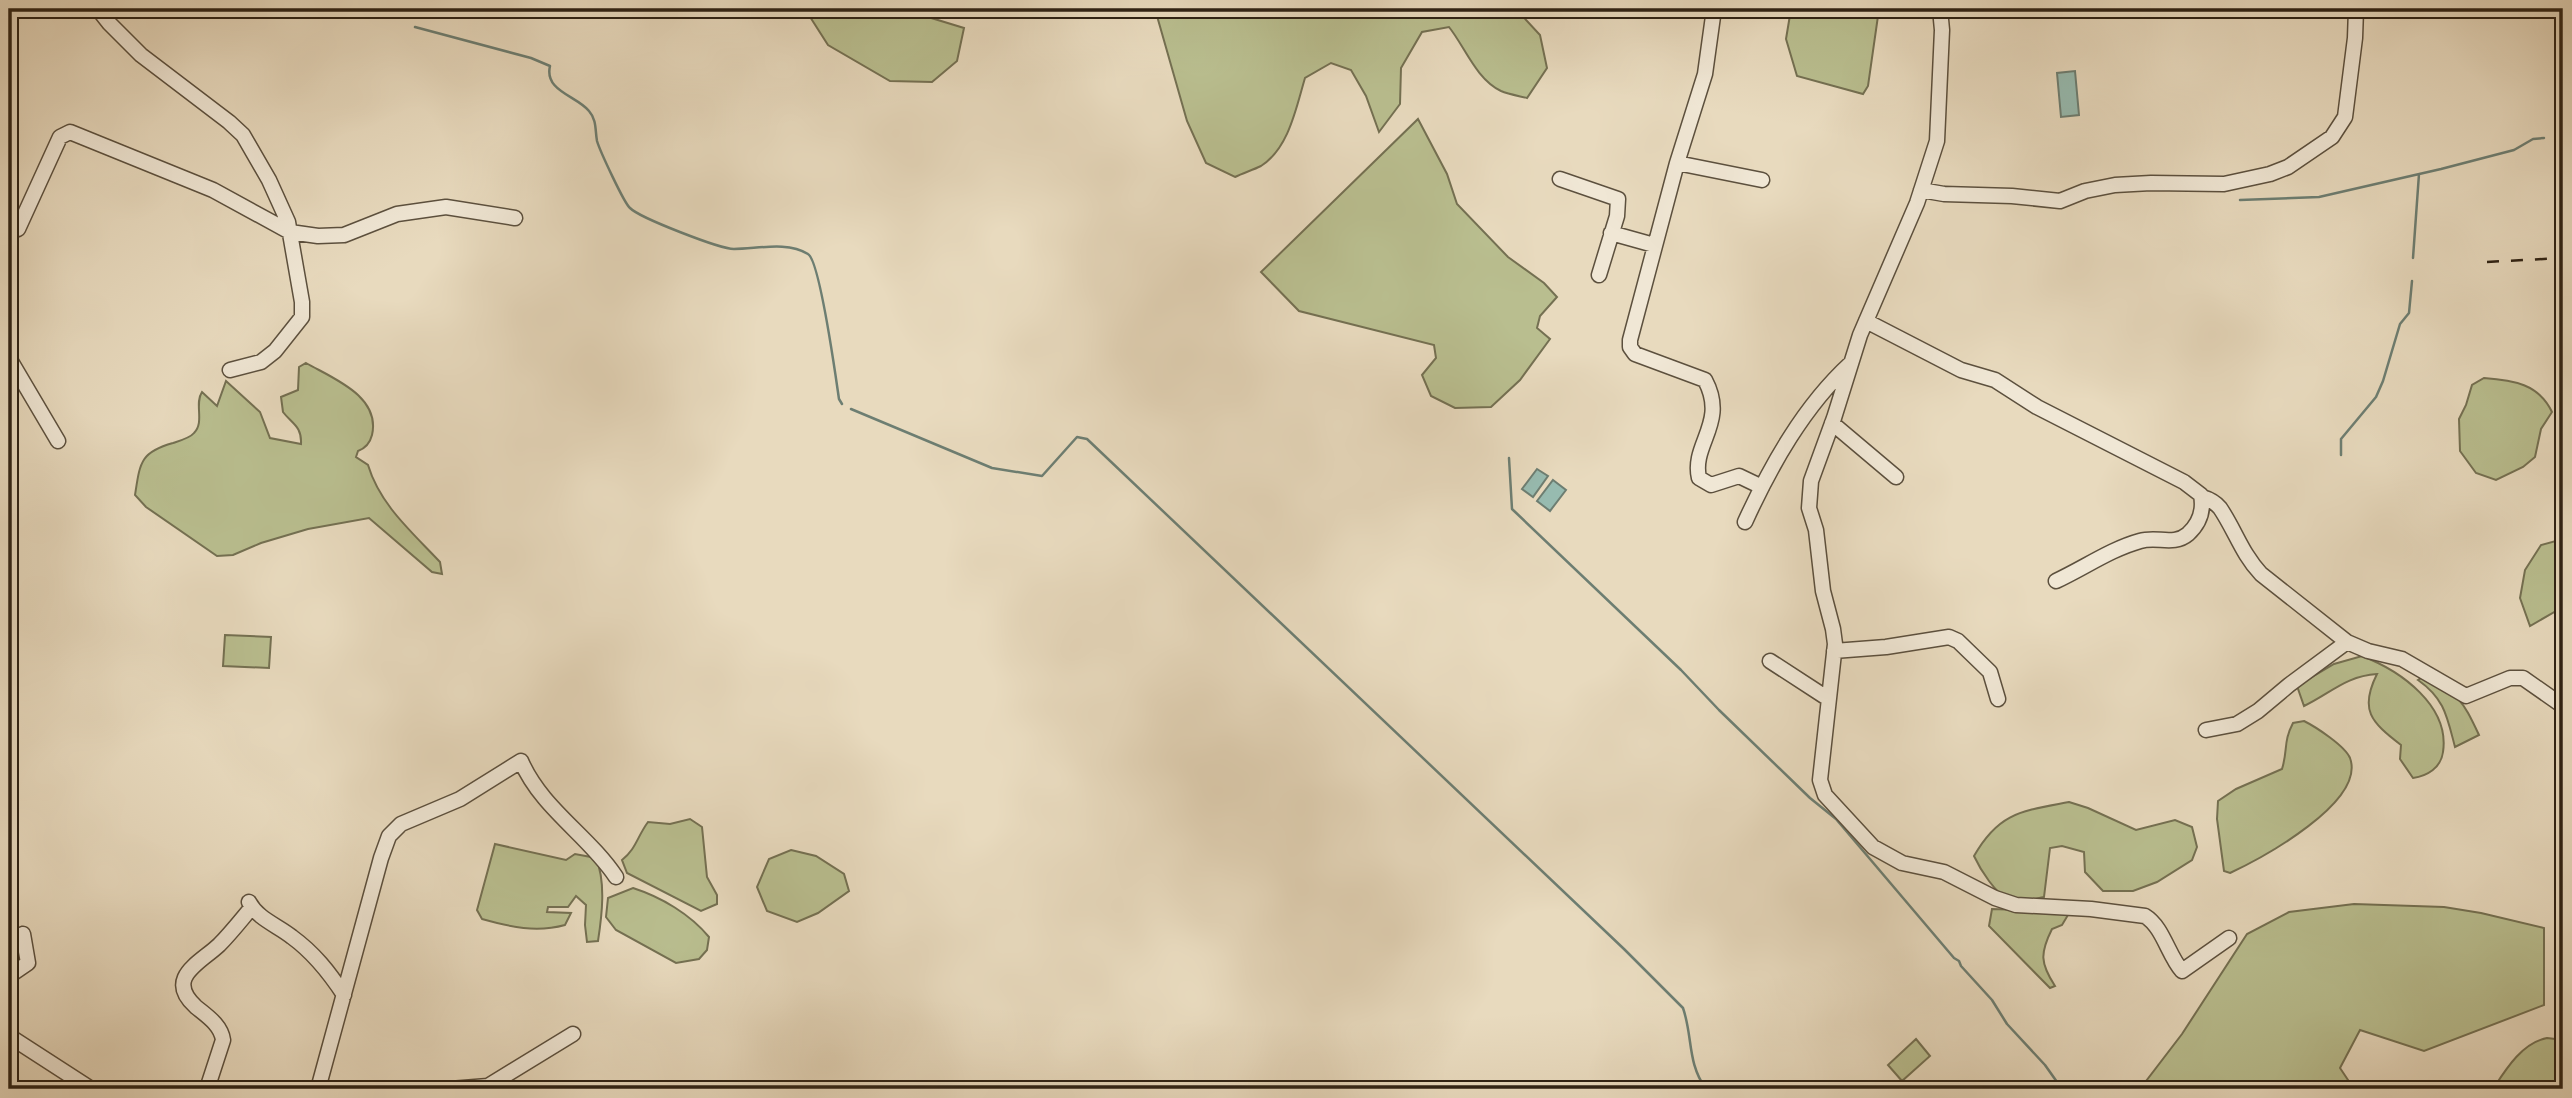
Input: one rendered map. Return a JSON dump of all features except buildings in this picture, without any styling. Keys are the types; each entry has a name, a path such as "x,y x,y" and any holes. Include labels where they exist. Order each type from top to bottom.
{"street":[{"path":"97,9 141,55 243,135 280,204 290,232 302,317 275,351 261,362 230,370"},
{"path":"1714,9 1705,74 1654,246 1630,347 1642,358 1704,380 1710,391 1714,406 1698,472 1699,478 1711,485 1739,476 1762,487"},
{"path":"1940,9 1942,30 1937,141 1921,190 1866,321 1832,424 1820,451 1808,498 1816,530 1823,591 1833,629 1834,651 1820,780 1825,795 1873,847 1886,856 1902,863 1944,872 1995,898 2016,905 2091,909 2145,916 2152,921 2182,971 2230,938"},
{"path":"1921,190 1944,194 2060,201 2085,191 2115,185 2224,184 2270,174 2288,167 2332,137 2345,117 2356,9"},
{"path":"18,229 60,137 70,132 213,190 290,232 318,236 344,235 397,214 446,207 515,218"},
{"path":"1677,163 1762,180"},
{"path":"1560,179 1618,199 1618,216 1599,275"},
{"path":"1611,233 1654,246"},
{"path":"1866,321 1961,370 1995,380 2037,407 2196,489 2202,497 2220,508 2248,561 2347,642 2368,651 2402,659 2466,696 2510,678 2523,678 2563,706"},
{"path":"9,358 58,441"},
{"path":"1745,522 1777,459 1826,386 1852,362"},
{"path":"1832,424 1896,477"},
{"path":"2056,581 2136,542 2153,539 2180,540 2201,517 2202,497"},
{"path":"1834,651 1886,647 1950,637 1958,641 1990,672 1998,699"},
{"path":"2206,730 2236,724 2258,711 2288,685 2347,642"},
{"path":"1770,661 1827,698"},
{"path":"318,1089 381,858 389,836 401,824 460,799 521,761 527,776 544,799 606,861 616,877"},
{"path":"207,1089 223,1040 222,1034 217,1025 189,1000 183,992 183,985 195,962 212,953 250,904 316,957 344,995"},
{"path":"9,976 28,963 23,934"},
{"path":"450,1089 488,1086 573,1034"},
{"path":"9,1036 91,1089"}],"green space":[{"path":"805,9 911,9 915,13 964,28 957,61 932,82 890,81 828,45"},
{"path":"1155,9 1516,9 1540,35 1547,68 1527,98 1507,93 1492,86 1485,79 1449,27 1422,32 1401,68 1400,104 1379,132 1366,96 1351,70 1331,63 1305,78 1290,127 1271,158 1261,166 1235,177 1206,163 1187,121"},
{"path":"1791,9 1879,9 1868,86 1863,94 1797,76 1786,39"},
{"path":"1418,119 1447,174 1457,204 1508,257 1544,283 1557,297 1540,316 1537,328 1550,339 1520,380 1491,407 1455,408 1431,396 1422,375 1436,358 1434,345 1299,311 1261,272"},
{"path":"306,363 352,390 369,409 373,421 372,435 369,443 358,451 356,457 368,465 380,493 398,517 440,562 442,574 432,572 369,518 308,529 261,543 233,555 217,556 146,507 135,495 144,460 154,450 192,435 199,424 202,392 217,406 226,381 260,412 270,438 301,444 298,429 283,412 281,397 298,390 299,367"},
{"path":"2484,378 2515,382 2532,389 2547,403 2552,412 2541,429 2535,457 2523,467 2496,480 2476,473 2460,451 2459,419 2472,385"},
{"path":"2563,539 2563,607 2530,626 2520,598 2525,570 2541,545"},
{"path":"225,635 271,637 269,668 223,666"},
{"path":"2362,656 2407,681 2431,705 2443,735 2443,752 2439,763 2428,773 2413,778 2400,759 2401,745 2375,722 2369,706 2369,697 2377,674 2356,678 2304,706 2297,686 2334,664"},
{"path":"2424,676 2458,699 2479,735 2455,747 2447,718 2439,702 2418,680"},
{"path":"2304,721 2323,732 2350,758 2351,775 2342,792 2328,810 2286,842 2230,873 2224,871 2217,819 2218,801 2236,789 2282,769 2293,723"},
{"path":"2069,802 2136,830 2175,820 2192,827 2197,847 2192,860 2157,882 2133,891 2103,891 2085,872 2084,852 2062,846 2050,848 2044,897 2019,902 1999,893 1974,856 1983,841 2013,816"},
{"path":"690,819 702,827 707,877 717,895 717,904 701,911 627,873 622,860 648,822 670,824"},
{"path":"495,844 566,860 575,854 596,858 602,888 598,941 587,942 586,905 576,896 568,907 548,907 547,912 571,913 565,925 544,929 524,928 482,919 477,910"},
{"path":"791,850 816,856 844,874 849,891 818,913 797,922 767,911 757,887 769,859"},
{"path":"633,888 674,907 709,937 707,950 699,959 676,963 616,930 606,917 608,898"},
{"path":"2354,904 2444,907 2544,928 2544,1005 2424,1051 2360,1030 2340,1068 2354,1089 2140,1089 2182,1034 2247,934 2289,912"},
{"path":"1992,909 2052,911 2068,915 2062,925 2052,929 2045,945 2044,964 2055,986 2050,988 1989,926"},
{"path":"2547,1038 2563,1040 2563,1089 2493,1089 2522,1051"},
{"path":"1916,1039 1930,1056 1902,1081 1888,1065"}],"water":[{"path":"2075,71 2079,115 2061,117 2057,73"},
{"path":"1537,469 1548,476 1533,497 1522,489"},
{"path":"1553,480 1566,490 1550,511 1537,501"}],"waterway":[{"path":"415,27 531,58 550,66 549,74 557,87 592,114 597,141 607,165 627,204 637,213 726,248 781,247 808,254 813,261 822,298 842,404"},
{"path":"2240,200 2319,197 2514,150 2533,139 2544,138"},
{"path":"2413,258 2419,174"},
{"path":"2341,455 2341,439 2376,397 2383,381 2400,324 2409,313 2412,281"},
{"path":"851,409 992,468 1042,476 1077,437 1087,439 1683,1008 1693,1060 1706,1089"},
{"path":"1509,458 1512,509 1810,798 1836,819 1992,1000 2007,1024 2045,1065 2062,1089"}],"railway":[{"path":"2487,262 2563,258"}]}
